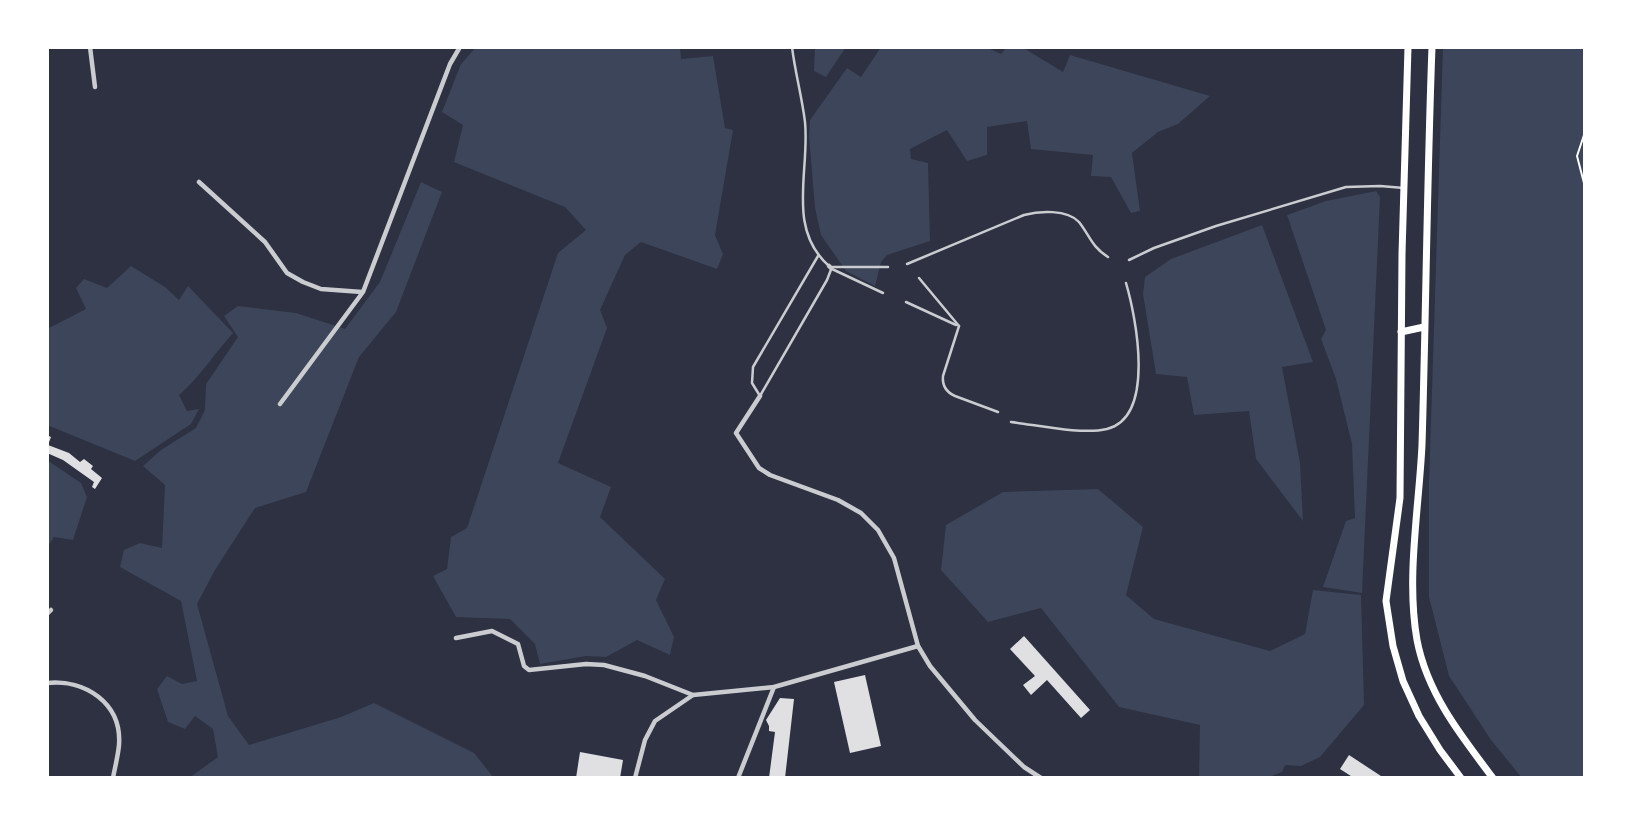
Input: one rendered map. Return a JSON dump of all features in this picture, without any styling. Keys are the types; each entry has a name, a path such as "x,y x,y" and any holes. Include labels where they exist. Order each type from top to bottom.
{"main road":[{"path":"1408,47 1401,332 1401,498 1386,601 1393,646 1404,681 1419,716 1461,778"},
{"path":"1432,47 1421,463 1412,600 1417,641 1426,673 1461,737 1493,778"},
{"path":"1401,332 1424,327"}],"street":[{"path":"90,47 95,87"},
{"path":"281,404 363,292 450,64 460,47"},
{"path":"199,182 265,243 287,273 321,289 363,292"},
{"path":"760,396 736,433 759,468 770,475 838,500 861,513 878,530 894,558 918,646 930,666 975,720 1024,767 1041,778"},
{"path":"456,638 492,631 518,644 524,666 529,670 586,664 604,665 645,676 693,695 774,687 918,646"},
{"path":"47,683 66,682 87,687 104,701 118,729 119,744 113,778"},
{"path":"738,778 774,687"},
{"path":"635,778 645,740 655,721 693,695"}],"lane":[{"path":"792,47 805,123 802,200 806,231 818,256 831,267 883,293"},
{"path":"1129,260 1216,226 1346,187 1404,188"},
{"path":"907,264 1024,215 1044,212 1065,214 1076,219 1094,247 1108,257"},
{"path":"818,256 753,368 752,383 760,396 827,281 831,267"},
{"path":"831,267 888,267"},
{"path":"919,278 959,326"},
{"path":"1011,422 1089,431 1107,429 1121,423 1129,415 1137,385 1139,339 1126,283"},
{"path":"906,302 959,326"},
{"path":"959,326 943,376 946,390 998,412"}],"path":[{"path":"1585,132 1577,156 1585,187"}],"shaded area":[{"path":"476,47 680,47 681,59 713,56 725,128 733,130 715,235 723,254 717,269 641,242 625,255 600,310 607,328 558,463 611,487 600,517 665,579 656,600 674,637 670,655 637,640 606,657 586,656 540,664 535,644 510,619 456,617 433,576 447,569 451,537 467,528 558,253 586,230 565,207 454,162 463,125 442,112 461,64"},
{"path":"815,47 846,47 826,77 814,71"},
{"path":"881,47 986,47 1001,54 1007,47 1022,47 1063,72 1070,55 1210,96 1178,124 1158,132 1132,153 1140,211 1131,213 1111,177 1091,176 1093,155 1031,149 1027,121 987,127 987,155 967,161 947,130 910,149 911,159 928,163 930,241 887,255 881,262 875,286 846,271 821,235 815,208 809,136 810,120 847,68 861,77"},
{"path":"1443,47 1585,47 1585,778 1522,778 1491,740 1449,676 1429,597 1429,484"},
{"path":"421,182 442,192 396,312 359,357 306,492 255,508 215,570 197,604 228,716 249,745 341,717 374,703 474,753 494,778 189,778 218,757 213,729 195,716 185,729 168,722 157,689 167,676 182,684 197,681 181,601 120,567 124,550 140,543 162,548 165,485 143,466 161,450 196,428 205,410 206,384 238,337 224,316 238,306 296,313 345,329 380,282"},
{"path":"1376,191 1380,197 1362,593 1323,587 1346,521 1355,518 1352,444 1336,379 1321,339 1326,330 1287,215 1326,201"},
{"path":"1262,225 1313,362 1282,367 1300,463 1303,521 1256,459 1249,411 1194,415 1187,377 1156,374 1143,294 1145,277 1171,259"},
{"path":"131,266 165,287 179,300 188,286 233,333 179,395 187,411 199,409 191,424 135,461 47,425 47,329 86,309 76,288 84,279 107,288"},
{"path":"47,460 81,483 87,497 73,540 54,537 47,547"},
{"path":"1098,489 1143,527 1126,595 1154,619 1270,651 1305,634 1313,590 1361,595 1364,705 1320,757 1301,766 1285,765 1282,772 1267,778 1199,778 1200,725 1119,707 1041,608 988,622 941,570 946,525 1003,492"}],"building":[{"path":"47,435 51,437 48,445 69,453 80,462 84,459 93,466 91,469 102,478 95,489 92,487 94,482 63,460 47,453"},
{"path":"1024,636 1090,710 1081,718 1047,680 1031,695 1023,685 1035,676 1010,649"},
{"path":"865,675 881,746 850,753 834,682"},
{"path":"780,698 794,699 785,778 769,778 775,732 769,731 766,720"},
{"path":"580,752 623,760 620,778 576,778"},
{"path":"1349,755 1384,778 1354,778 1340,769"}]}
